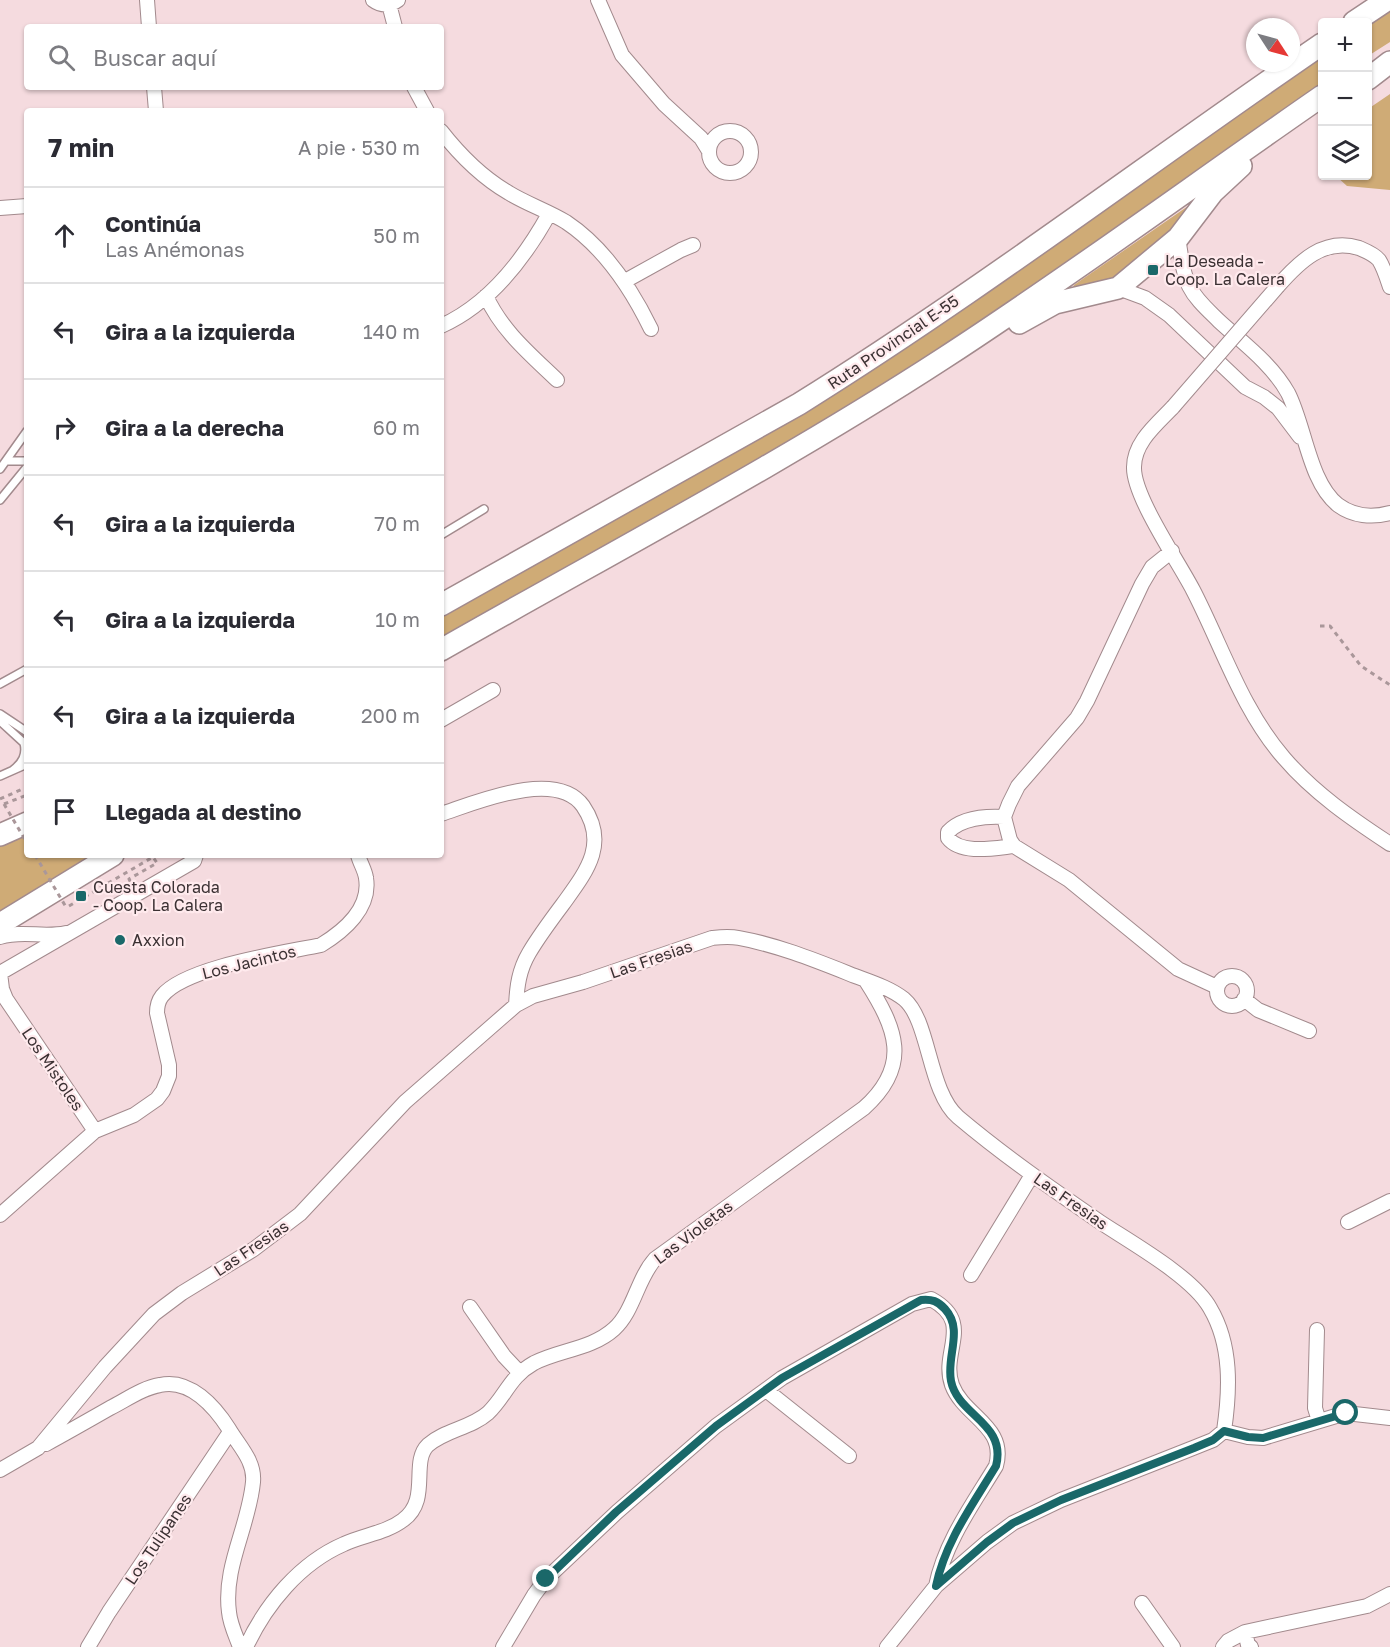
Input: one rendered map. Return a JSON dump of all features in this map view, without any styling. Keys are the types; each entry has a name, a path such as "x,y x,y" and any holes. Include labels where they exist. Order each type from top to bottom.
{"main road":[{"path":"1360,18 1387,0"},
{"name":"Ruta Provincial E-55","path":"444,603 799,404 842,377 967,293 1318,47"},
{"path":"1372,63 1390,51"},
{"path":"1372,76 1390,62"},
{"path":"444,648 839,424 944,358 1036,296 1318,99"},
{"path":"839,424 900,401 1014,326 1055,303 1118,288 1178,237 1224,180 1318,113"},
{"path":"0,835 24,824"},
{"path":"0,924 108,858"}],"street":[{"path":"147,0 149,24"},
{"path":"373,0 383,4 394,2 395,24"},
{"path":"598,0 622,56 664,104 708,142"},
{"path":"154,90 156,108"},
{"path":"416,90 425,108"},
{"path":"444,134 458,151 490,180 508,192 563,220 588,241 625,281 651,329"},
{"path":"0,208 24,206"},
{"path":"444,324 486,296 516,266 549,214"},
{"path":"1178,237 1185,274 1195,296 1270,367 1288,393 1316,471 1327,493 1349,512 1381,516 1390,513"},
{"path":"625,281 693,245"},
{"path":"1390,287 1378,259 1370,252 1352,246 1340,246 1324,248 1311,254 1298,264 1278,286 1143,439 1134,466 1141,497 1193,590 1245,700 1282,756 1304,780 1327,799 1390,844"},
{"path":"1118,288 1154,303 1245,387 1278,408 1308,448"},
{"path":"486,296 502,325 557,380"},
{"path":"1245,387 1257,389 1266,383 1270,376 1270,367"},
{"path":"1172,551 1152,567 1142,584 1077,718 1018,786 1004,817 1010,840 1014,846 1069,880 1178,969 1217,987"},
{"path":"444,718 493,690"},
{"path":"444,813 519,791 547,788 564,792 581,803 590,818 595,832 592,859 582,878 547,924 528,954 519,974 516,1005"},
{"path":"1004,817 992,816 959,824 948,832 948,838 951,843 970,848 1014,846"},
{"path":"0,973 74,932 194,861 195,858"},
{"name":"Los Jacintos","path":"0,1215 95,1131 147,1108 163,1091 169,1076 169,1065 157,1005 163,995 205,971 321,945 337,935 351,921 363,903 367,890 366,875 359,858"},
{"path":"0,937 27,933 53,936 74,932"},
{"name":"Las Fresias","path":"0,1470 38,1448 105,1367 154,1314 182,1293 254,1249 300,1214 405,1102 516,1005 533,996 583,982 712,938 725,937 771,946 815,960 894,992 905,1000 913,1011 937,1081 956,1115 1032,1175 1152,1256 1202,1296 1214,1316 1224,1343 1228,1366 1224,1431"},
{"name":"Los Mistoles","path":"0,973 6,999 95,1131"},
{"path":"1237,977 1246,988 1244,999 1233,1005 1224,1004 1218,996 1217,987 1223,979 1237,977"},
{"name":"Las Violetas","path":"246,1647 257,1624 277,1596 320,1556 344,1544 391,1527 404,1520 414,1510 418,1497 422,1455 427,1446 477,1421 488,1412 520,1373 535,1363 597,1340 614,1329 623,1316 646,1269 655,1259 879,1095 894,1066 894,1040 890,1023 866,980"},
{"path":"1244,999 1258,1010 1309,1030"},
{"path":"971,1275 1032,1175"},
{"path":"1348,1222 1390,1201"},
{"path":"503,1647 546,1579 616,1512 716,1426 782,1378 921,1300 931,1299 942,1305 950,1314 954,1324 951,1381 955,1393 993,1434 999,1455 996,1466 959,1527 939,1573 936,1586"},
{"path":"470,1307 504,1356 520,1373"},
{"path":"1317,1330 1315,1408 1318,1421"},
{"path":"38,1448 148,1388 162,1384 177,1385 204,1398 219,1413 250,1462 253,1472 253,1484 237,1542 228,1597 229,1614 240,1647"},
{"path":"766,1390 849,1456"},
{"path":"887,1647 936,1586 987,1542 1013,1523 1061,1500 1213,1440 1224,1431 1263,1438 1346,1413 1390,1418"},
{"name":"Los Tulipanes","path":"88,1647 109,1612 231,1432"},
{"path":"1223,1647 1228,1641 1245,1632 1367,1605 1390,1594"},
{"path":"1142,1603 1173,1647"},
{"path":"1245,1632 1251,1647"}],"lane":[{"path":"0,469 24,435"},
{"path":"6,461 24,461"},
{"path":"0,500 24,471"},
{"path":"444,533 484,509"},
{"path":"0,684 24,671"},
{"path":"0,714 24,730"},
{"path":"0,722 24,742"},
{"path":"13,770 22,760 24,752"},
{"path":"0,776 24,767"}],"path":[{"path":"1320,626 1330,626 1361,666 1390,685"},
{"path":"0,799 24,788"},
{"path":"24,796 4,804 24,838"},
{"path":"36,858 66,907 151,858"},
{"path":"129,879 157,863 154,858"}],"shaded area":[{"path":"1390,9 1390,42 1372,53 1372,22"},
{"path":"1318,59 1318,88 1028,292 841,414 444,640 444,614 813,406 1201,142"},
{"path":"1390,94 1390,190 1347,186 1340,180 1372,180 1372,106"},
{"path":"1191,204 1174,229 1114,278 1072,289 1074,285"},
{"path":"24,836 24,858 92,858 0,914 0,845"}],"place":[{"name":"La Deseada - Coop. La Calera","path":"1153,270"},
{"name":"Cuesta Colorada - Coop. La Calera","path":"81,896"},
{"name":"Axxion","path":"120,940"}],"route":[{"path":"546,1579 616,1512 716,1426 782,1378 921,1300 931,1299 942,1305 950,1314 954,1324 954,1338 950,1370 955,1393 993,1434 999,1455 996,1466 959,1527 939,1573 936,1586 1013,1523 1121,1475 1213,1440 1224,1431 1263,1438 1335,1414 1346,1413"}]}
